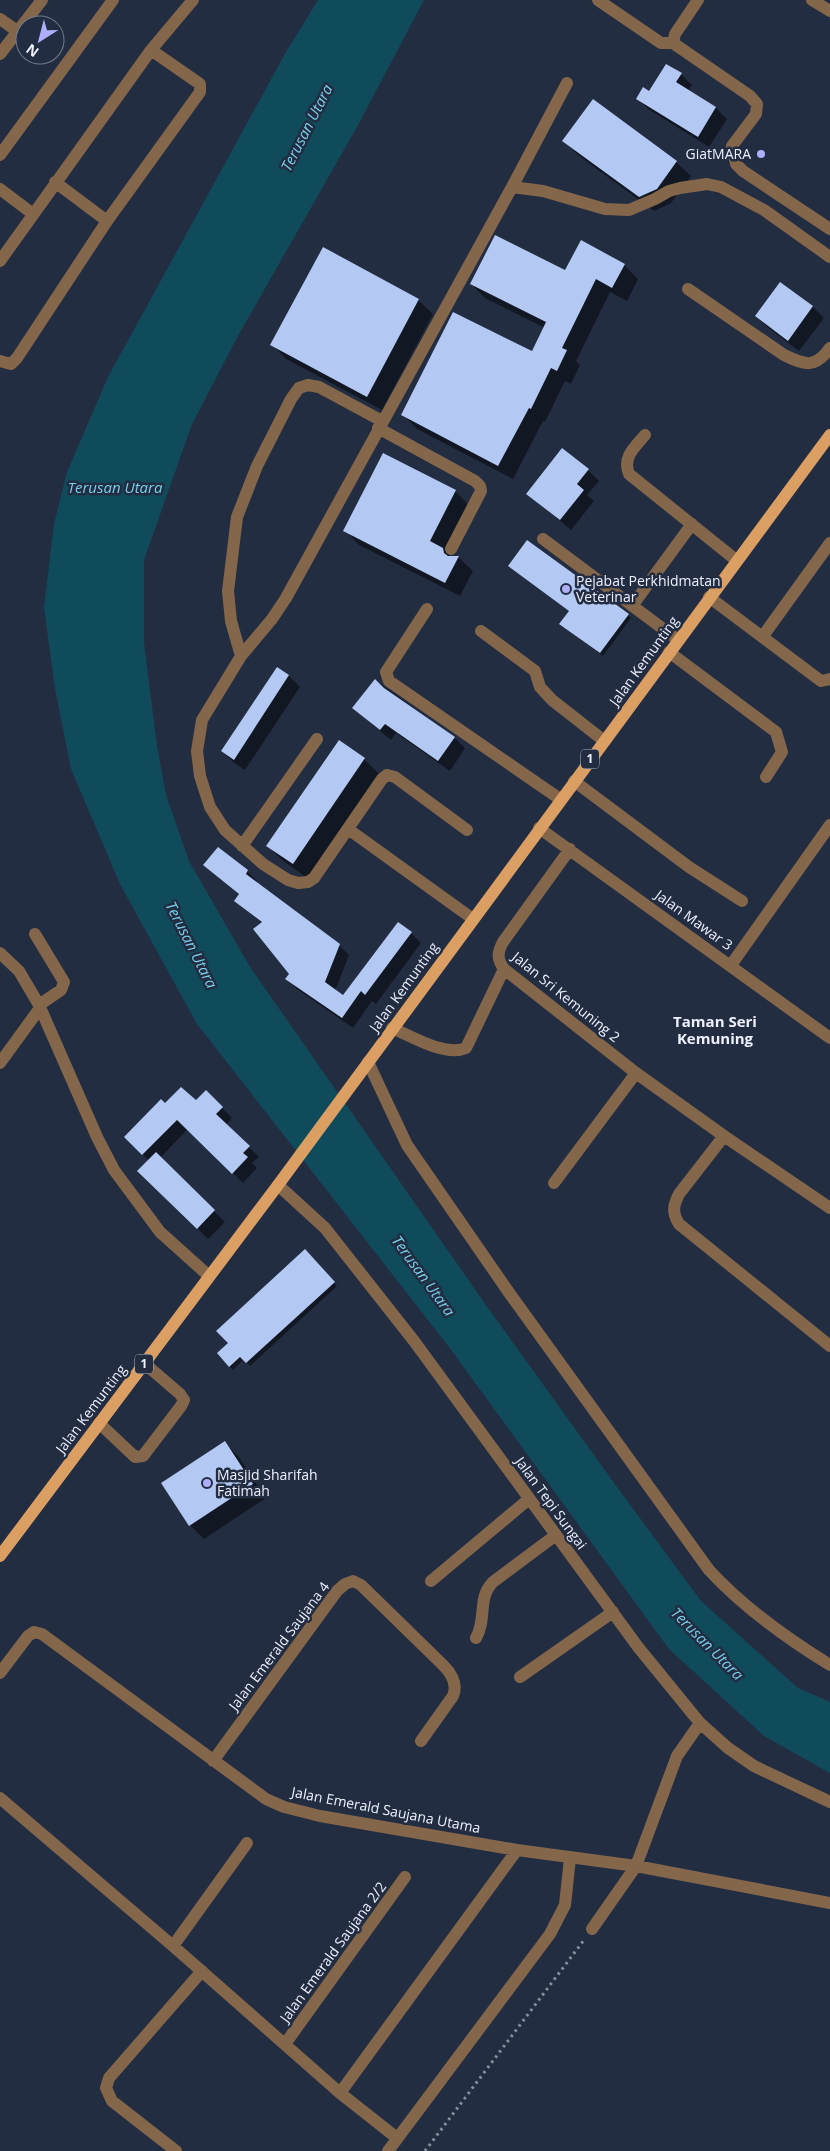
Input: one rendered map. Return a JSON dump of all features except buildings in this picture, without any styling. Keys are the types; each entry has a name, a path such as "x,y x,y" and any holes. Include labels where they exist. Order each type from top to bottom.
{"main road":[{"name":"Jalan Kemunting","path":"0,1556 288,1171 736,560 830,435"}],"street":[{"path":"30,15 42,0"},
{"path":"0,155 113,0"},
{"path":"0,261 151,50 193,0"},
{"path":"598,0 661,43 673,44 750,96 757,104 756,114 732,146 736,164 743,171 830,229"},
{"path":"673,44 675,34 698,0"},
{"path":"812,0 830,11"},
{"path":"0,18 15,29"},
{"path":"0,54 15,34"},
{"path":"0,361 11,364 16,358 107,221 201,88 200,84 151,50"},
{"path":"467,830 395,777 388,775 382,779 314,878 308,882 298,883 288,880 263,864 225,830 210,807 200,776 197,751 202,720 241,656 272,619 286,598 512,187 567,83"},
{"path":"55,182 107,221"},
{"path":"512,187 544,191 605,209 629,210 669,191 680,188 707,184 721,186 764,210 830,257"},
{"path":"0,189 32,214"},
{"path":"688,289 784,355 799,362 810,364 819,361 830,348"},
{"path":"241,656 230,621 228,591 237,517 257,466 291,399 299,388 308,385 319,387 475,481 480,486 481,491 451,549"},
{"path":"644,435 626,458 625,466 628,474 736,560"},
{"path":"632,606 692,524"},
{"path":"543,539 678,640"},
{"path":"763,636 830,543"},
{"path":"709,597 821,681 830,679"},
{"path":"427,609 386,672 389,681 560,799"},
{"path":"481,631 535,671 540,687 552,700 604,740"},
{"path":"669,652 776,732 782,752 766,777"},
{"path":"242,846 318,739"},
{"path":"574,781 688,867 742,901"},
{"path":"731,965 830,826"},
{"name":"Jalan Mawar 3","path":"540,828 830,1038"},
{"path":"348,829 473,919"},
{"name":"Jalan Sri Kemuning 2","path":"570,849 498,952 498,961 504,969 636,1074 830,1208"},
{"path":"0,1063 39,1006 62,990 64,982 36,934"},
{"path":"0,953 19,971 39,1006 96,1137 114,1170 160,1232 209,1276"},
{"path":"392,1028 446,1051 458,1052 466,1048 504,969"},
{"path":"368,1062 407,1145 510,1294 594,1408 630,1463 709,1570 739,1601 765,1622 830,1665"},
{"path":"554,1184 636,1074"},
{"path":"724,1136 678,1194 674,1203 673,1214 679,1224 830,1346"},
{"name":"Jalan Tepi Sungai","path":"278,1184 325,1228 414,1341 556,1536 700,1724 728,1748 754,1766 830,1802"},
{"path":"99,1423 134,1456 144,1456 184,1400 180,1394 144,1363"},
{"path":"431,1581 529,1499"},
{"path":"476,1638 482,1622 482,1601 486,1589 556,1536"},
{"name":"Jalan Emerald Saujana 4","path":"213,1761 337,1591 345,1584 353,1581 361,1585 443,1665 453,1679 456,1689 453,1696 421,1741"},
{"path":"520,1678 613,1612"},
{"name":"Jalan Emerald Saujana Utama","path":"0,1673 28,1636 34,1632 42,1634 266,1799 284,1807 335,1819 517,1850 636,1866 830,1903"},
{"path":"592,1929 636,1866 677,1756 700,1724"},
{"path":"0,1798 202,1971 340,2093 397,2138"},
{"path":"173,1946 247,1843"},
{"path":"340,2093 517,1850"},
{"path":"388,2151 550,1934 565,1905 570,1858"},
{"name":"Jalan Emerald Saujana 2/2","path":"285,2044 405,1877"},
{"path":"176,2151 112,2101 106,2088 109,2078 202,1971"}],"path":[{"path":"425,2151 592,1929"}],"water":[{"name":"Terusan Utara","path":"318,0 424,0 357,127 239,334 192,424 144,560 144,643 157,746 166,795 189,861 250,967 488,1308 617,1487 701,1601 798,1688 830,1702 830,1773 764,1736 669,1649 449,1347 197,1024 120,884 71,769 55,688 44,608 54,524 67,472 108,377 286,52"}],"place":[{"name":"GiatMARA","path":"761,154"},
{"name":"Pejabat Perkhidmatan Veterinar","path":"566,589"},
{"name":"Masjid Sharifah Fatimah","path":"207,1483"}],"district":[{"name":"Taman Seri Kemuning","path":"715,1030"}]}
